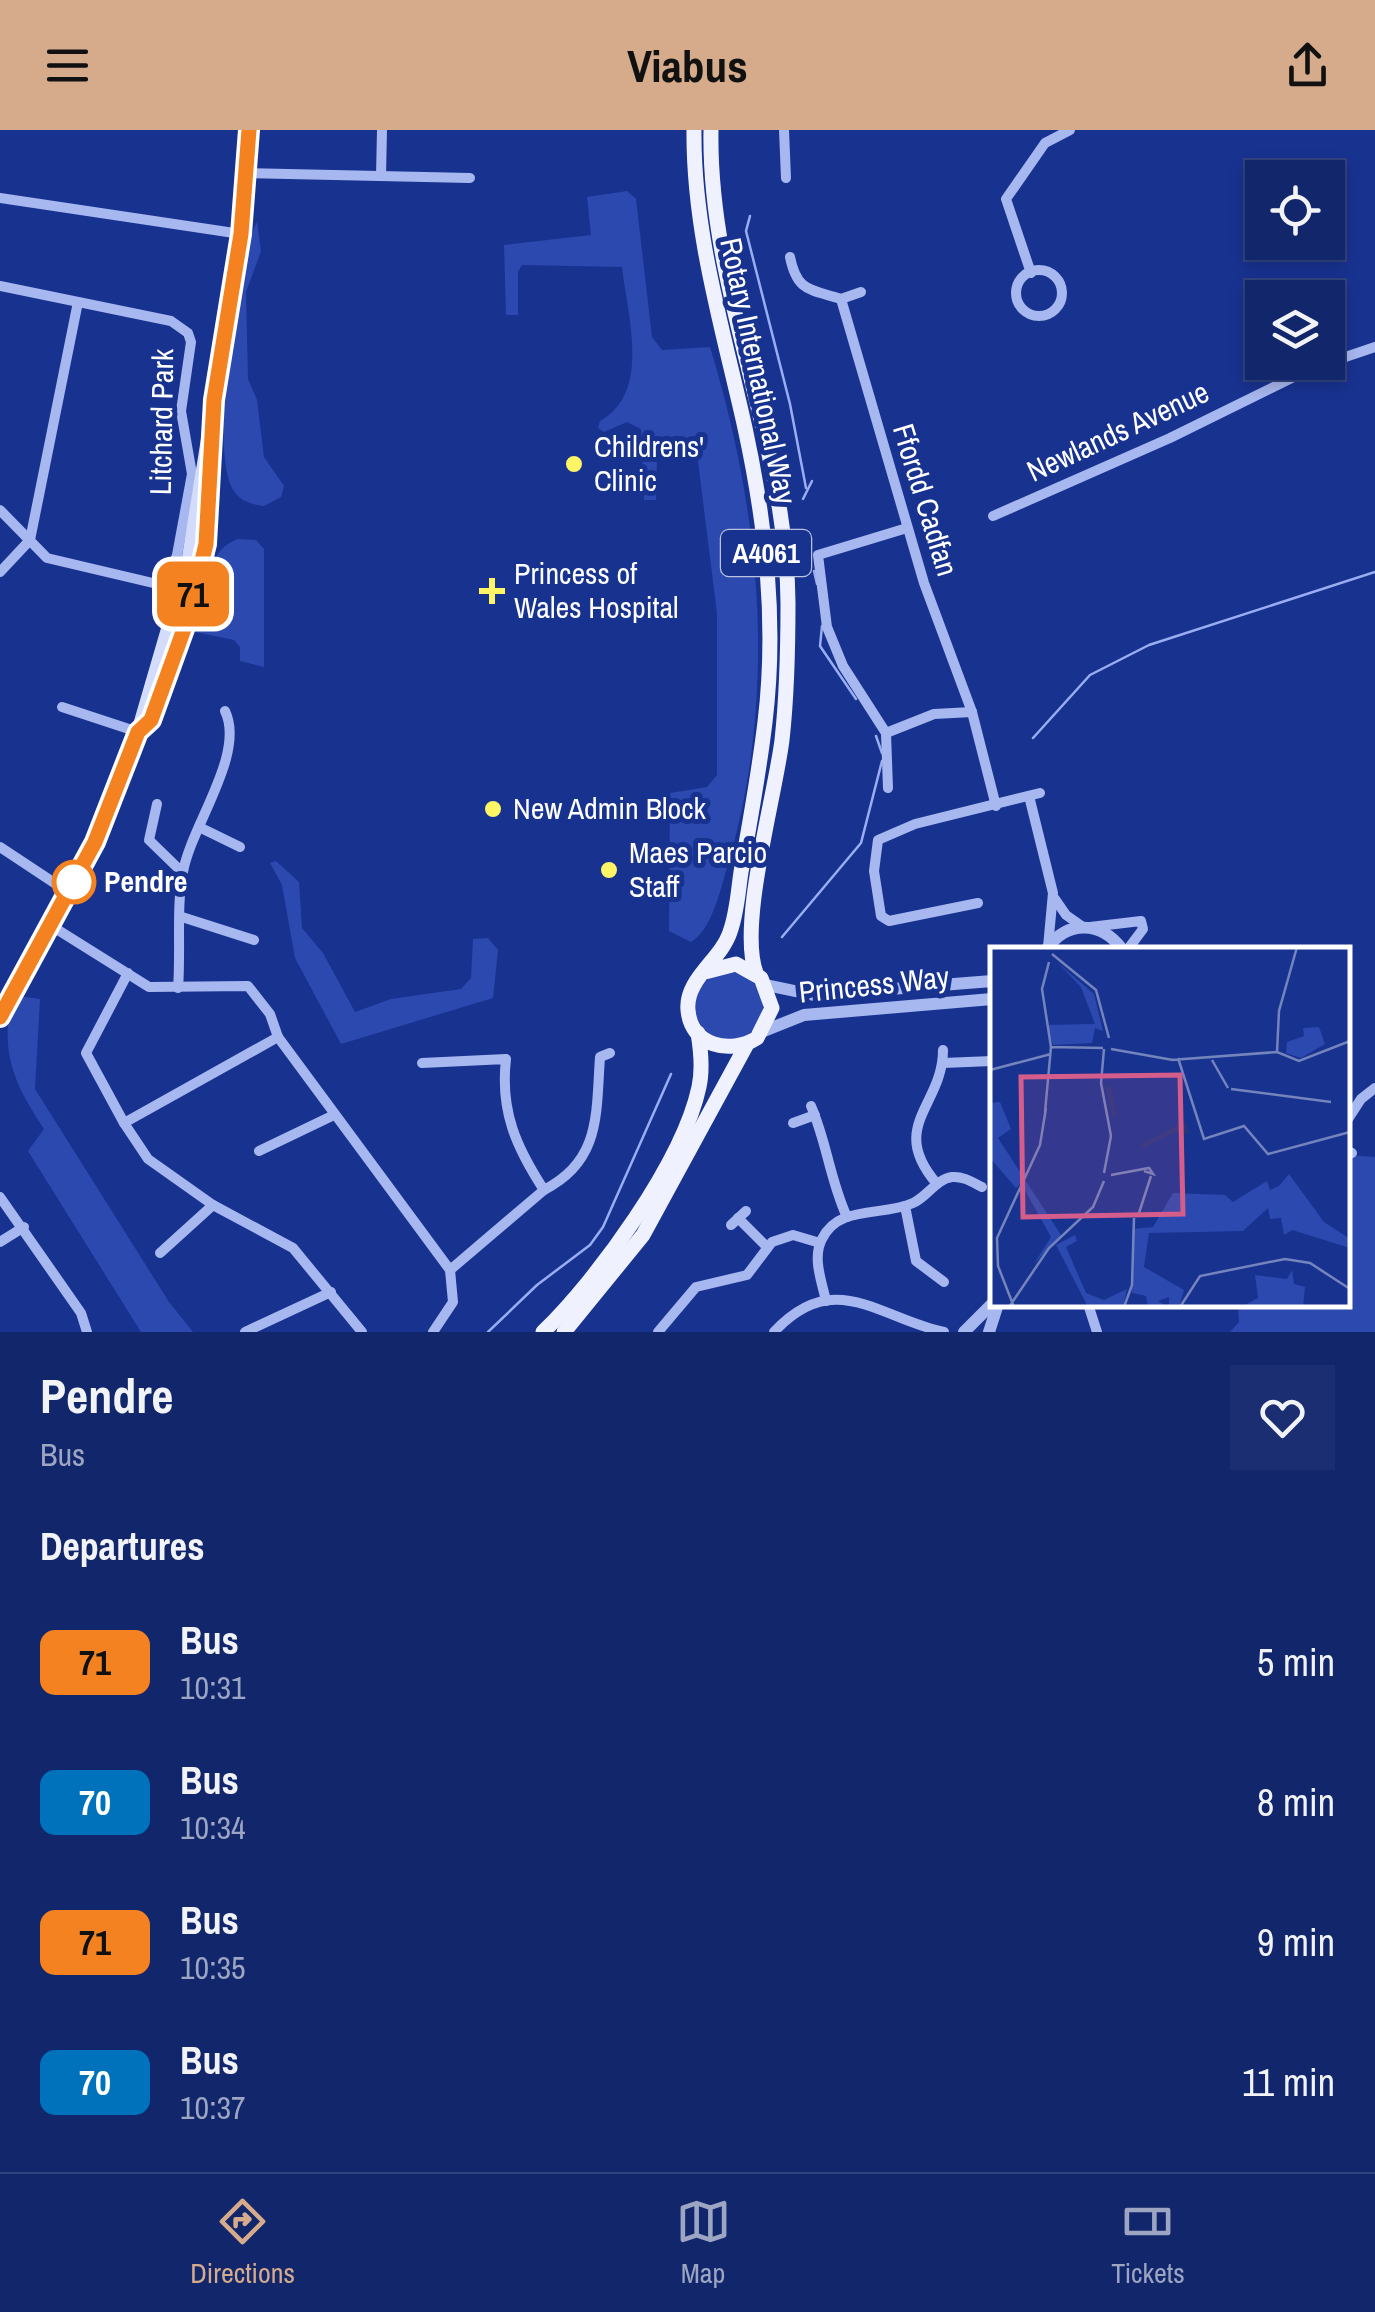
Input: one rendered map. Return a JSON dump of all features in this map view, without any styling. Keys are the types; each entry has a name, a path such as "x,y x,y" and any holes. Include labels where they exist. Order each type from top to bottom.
{"main road":[{"path":"0,1017 95,842 138,732 151,720 180,588 208,531 214,400 241,234 249,130"},
{"name":"Rotary International Way","path":"694,130 694,194 758,497 770,601 767,700 753,810 730,934 705,972"},
{"name":"Rotary International Way","path":"710,130 713,199 774,478 787,582 784,713 750,938 761,979"},
{"path":"705,972 725,964 761,979"},
{"name":"A4061","path":"543,1332 605,1260 664,1166 699,1090 698,1034 690,1020 688,998 705,972"},
{"name":"A4061","path":"761,979 772,1008 764,1030"},
{"path":"564,1332 643,1234 748,1044 764,1030"},
{"path":"698,1034 721,1047 748,1044"}],"street":[{"path":"382,130 382,176"},
{"path":"784,130 786,178"},
{"path":"1031,272 1018,245 1006,199 1046,143 1070,130"},
{"path":"247,173 470,178"},
{"path":"0,198 241,234"},
{"path":"790,257 795,280 800,285 841,299 861,292"},
{"path":"1046,271 1061,287 1060,302 1050,314 1030,314 1018,304 1017,288 1031,272 1046,271"},
{"name":"Litchard Park","path":"0,286 171,320 188,333 191,342 182,411 192,474 177,555 180,588"},
{"name":"Ffordd Cadfan","path":"841,299 907,528 972,712 996,806"},
{"path":"0,572 30,540 78,302"},
{"name":"Newlands Avenue","path":"993,516 1170,438 1310,369 1375,347"},
{"path":"0,510 47,558 60,564 180,588"},
{"path":"888,788 886,733 843,666 832,640 818,555 907,528"},
{"path":"62,707 138,732"},
{"path":"178,988 182,872 232,726 225,711"},
{"path":"886,733 934,714 972,712"},
{"path":"978,904 889,921 881,916 874,870 878,840 915,824 1035,794 1053,893 1061,910 1122,947"},
{"path":"157,804 149,840 182,872"},
{"path":"199,828 240,847"},
{"path":"0,847 68,892"},
{"path":"1048,947 1053,893"},
{"path":"182,917 254,940"},
{"path":"1050,947 1064,932 1141,921 1143,929 1128,947"},
{"path":"50,925 149,986 248,986 270,1014 278,1037 450,1270 453,1302 433,1332"},
{"path":"128,973 86,1054 148,1160 212,1205 293,1248 362,1332"},
{"name":"Princess Way","path":"761,979 814,996 990,981"},
{"name":"Princess Way","path":"764,1030 804,1015 990,999"},
{"path":"124,1123 278,1037"},
{"path":"938,1184 921,1164 916,1133 942,1063 943,1050"},
{"path":"450,1270 544,1190 567,1178 585,1158 595,1119 600,1056 610,1053"},
{"path":"422,1063 506,1059 502,1095 508,1121 544,1190"},
{"path":"942,1063 990,1060"},
{"path":"1350,1116 1361,1099 1375,1088"},
{"path":"793,1124 813,1111 826,1142 831,1181 847,1217"},
{"path":"259,1152 334,1115"},
{"path":"900,1131 916,1133"},
{"path":"826,1301 818,1264 820,1243 832,1226 847,1217 905,1206 952,1178 976,1184 978,1168"},
{"path":"0,1197 81,1313 84,1332"},
{"path":"160,1252 212,1205"},
{"path":"905,1206 916,1261 939,1280 942,1265"},
{"path":"738,1218 766,1246"},
{"path":"0,1242 24,1227"},
{"path":"658,1332 696,1287 708,1281 741,1278 766,1246 788,1235 820,1243"},
{"path":"244,1332 331,1292"},
{"path":"774,1332 802,1310 826,1301 861,1300 944,1332"},
{"path":"964,1332 992,1307"},
{"path":"989,1332 994,1307"},
{"path":"1089,1307 1097,1332"},
{"path":"914,1323 924,1332"}],"shaded area":[{"path":"627,191 636,199 652,337 662,350 710,347 728,411 752,541 758,672 753,738 743,803 721,887 710,919 691,942 669,931 670,793 707,787 717,775 717,614 698,461 691,455 657,457 656,500 644,500 641,429 627,422 604,432 598,428 626,392 631,372 631,329 622,267 522,265 518,272 518,315 506,315 504,245 591,235 587,197"},
{"path":"257,222 261,251 246,292 248,379 257,400 264,457 284,486 281,497 264,506 245,501 232,488 223,434 233,313 248,244"},
{"path":"238,539 256,540 264,549 264,667 240,661 240,647 234,640 190,631 211,566 226,545"},
{"path":"276,861 299,882 302,928 323,953 355,1012 391,999 461,989 471,978 473,939 488,938 498,950 493,998 341,1044 295,958 282,885 270,863"},
{"path":"729,972 742,974 753,982 761,993 761,1019 753,1030 742,1038 729,1040 716,1038 705,1030 697,1019 695,1006 697,993 705,982 716,974"},
{"path":"12,995 40,999 35,1089 169,1302 193,1332 141,1332 28,1151 44,1129 12,1066 8,1033"},
{"path":"1350,1155 1375,1157 1375,1332 1230,1332 1239,1322 1238,1307 1350,1307"}],"waterway":[{"path":"750,216 746,231 790,404 806,488"},
{"path":"803,499 812,481"},
{"path":"814,571 817,584"},
{"path":"1033,738 1090,675 1149,645 1375,572"},
{"path":"822,626 820,646 856,699"},
{"path":"876,736 882,753"},
{"path":"782,937 861,843 882,761"},
{"path":"488,1332 537,1285 590,1245 603,1227 671,1074"}],"bus line":[{"name":"71","path":"0,1017 95,842 138,732 151,720 188,618 206,544 214,400 241,234 249,130"}],"place":[{"name":"Childrens' Clinic","path":"574,464"},
{"name":"Princess of Wales Hospital","path":"492,591"},
{"name":"New Admin Block","path":"493,809"},
{"name":"Maes Parcio Staff","path":"609,870"},
{"name":"Pendre","path":"74,882"}]}
